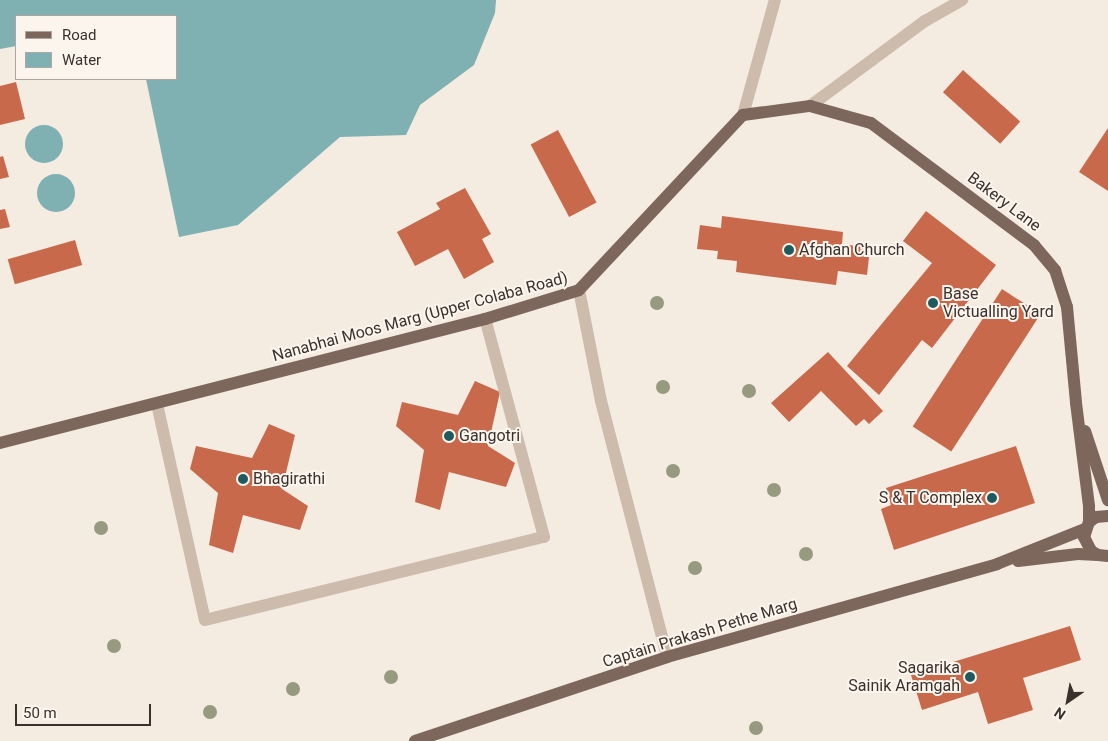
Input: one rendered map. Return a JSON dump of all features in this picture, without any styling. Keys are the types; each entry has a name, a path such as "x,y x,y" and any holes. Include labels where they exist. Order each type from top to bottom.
{"main road":[{"path":"743,115 810,106"},
{"name":"Bakery Lane","path":"810,106 870,123 1034,245 1055,270 1068,307 1076,403 1089,506 1086,545 1090,552 1103,556"},
{"name":"Nanabhai Moos Marg (Upper Colaba Road)","path":"0,443 485,318 579,290 743,115"},
{"name":"Bakery Lane","path":"1076,403 1108,500"},
{"path":"1087,525 1096,517 1108,516"},
{"name":"Captain Prakash Pethe Marg","path":"415,741 668,657 997,564 1087,525"},
{"name":"Captain Prakash Pethe Marg","path":"997,564 1078,554 1103,556"}],"street":[{"path":"743,115 775,0"},
{"path":"810,106 925,21 962,0"},
{"path":"579,290 601,401 668,657"},
{"path":"157,404 205,620 544,537 485,318"}],"water":[{"path":"0,0 496,0 495,13 474,65 420,105 406,135 340,137 238,225 179,237 146,80 178,80 178,15 15,15 15,46 0,49"},
{"path":"44,125 58,130 63,144 58,158 44,163 30,158 25,144 30,130"},
{"path":"56,174 70,179 75,193 70,207 56,212 42,207 37,193 42,179"}],"building":[{"path":"963,70 1020,122 1000,144 943,92"},
{"path":"16,82 25,119 0,125 0,86"},
{"path":"1108,128 1108,191 1079,172"},
{"path":"558,130 596,202 569,217 531,145"},
{"path":"3,156 9,177 0,179 0,157"},
{"path":"465,188 491,234 482,239 494,262 464,279 448,249 415,266 397,232 440,209 436,203"},
{"path":"5,209 10,227 0,229 0,210"},
{"name":"Base Victualling Yard","path":"926,211 996,265 932,348 922,340 879,395 847,366 932,263 903,241"},
{"name":"Afghan Church","path":"722,216 843,232 842,244 870,248 867,275 838,271 836,285 736,272 737,261 717,259 718,251 697,249 700,225 721,228"},
{"path":"75,240 82,265 15,284 8,259"},
{"path":"1002,289 1041,314 951,452 913,427"},
{"path":"828,352 883,411 869,424 864,419 856,426 821,391 789,422 771,403"},
{"name":"Gangotri","path":"475,381 500,392 488,446 515,463 506,487 449,472 440,510 415,502 424,450 396,426 402,402 458,415"},
{"name":"Bhagirathi","path":"269,424 295,435 282,489 308,506 300,530 243,515 233,553 209,545 218,493 190,469 196,446 252,458"},
{"name":"S & T Complex","path":"1016,446 1035,503 894,550 881,509 891,505 886,488","holes":["951,491 953,497 947,499 945,493"]},
{"name":"Sagarika Sainik Aramgah","path":"1070,626 1081,660 1023,678 1033,710 988,724 978,692 922,710 911,675"}],"place":[{"name":"Afghan Church","path":"789,250"},
{"name":"Base Victualling Yard","path":"933,303"},
{"name":"Gangotri","path":"449,436"},
{"name":"Bhagirathi","path":"243,479"},
{"name":"S & T Complex","path":"992,498"},
{"name":"Sagarika Sainik Aramgah","path":"970,677"}]}
